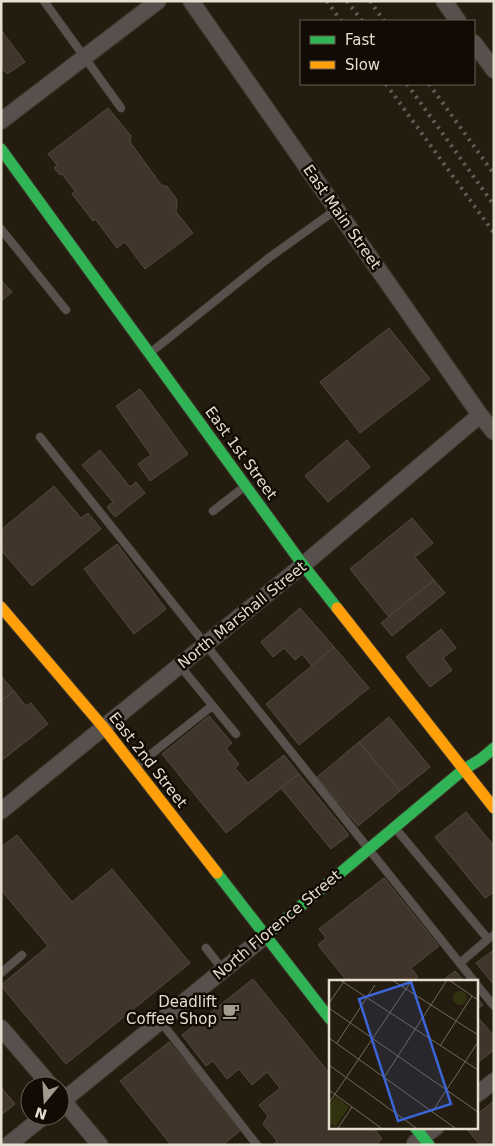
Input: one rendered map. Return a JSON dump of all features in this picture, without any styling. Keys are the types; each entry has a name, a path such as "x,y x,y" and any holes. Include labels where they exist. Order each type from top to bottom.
{"street":[{"path":"1,121 158,1"},
{"name":"East Main Street","path":"192,1 480,415 494,432"},
{"path":"444,1 457,20"},
{"path":"475,45 494,70"},
{"name":"East 1st Street","path":"1,149 303,565 494,808"},
{"name":"North Marshall Street","path":"1,811 303,565 480,415"},
{"name":"East 2nd Street","path":"1,607 104,728 329,1018"},
{"name":"North Florence Street","path":"70,1093 161,1022 463,770 494,748"},
{"path":"1,1028 42,1076"},
{"path":"478,1093 494,1081"},
{"path":"70,1110 100,1145"},
{"path":"8,1145 32,1126"}],"lane":[{"path":"44,1 121,108"},
{"path":"150,353 264,263 337,209"},
{"path":"1,229 66,310"},
{"path":"40,437 473,980"},
{"path":"213,511 246,486"},
{"path":"180,666 236,734"},
{"path":"134,767 212,706"},
{"path":"395,827 491,937 460,964"},
{"path":"206,948 223,970"},
{"path":"1,973 22,956"},
{"path":"478,986 492,1002"},
{"path":"161,1022 257,1145"}],"building":[{"path":"1,30 25,62 7,74 1,67"},
{"path":"108,108 131,136 130,142 162,186 167,186 177,200 176,212 193,233 145,269 125,242 117,248 95,219 93,221 72,194 75,191 62,174 60,175 54,168 57,165 48,154"},
{"path":"1,280 12,292 1,301"},
{"path":"389,328 430,379 360,433 320,382"},
{"path":"140,389 188,454 150,481 138,464 151,455 116,406"},
{"path":"347,440 370,467 328,502 305,476"},
{"path":"100,450 130,487 136,482 145,493 115,517 107,507 113,502 82,465"},
{"path":"54,486 81,518 88,513 101,529 32,586 1,550 1,530"},
{"path":"412,518 433,543 415,557 434,580 389,617 350,569"},
{"path":"117,544 166,609 134,634 84,569"},
{"path":"434,580 445,593 392,636 381,623"},
{"path":"300,608 334,647 312,666 302,654 295,660 284,648 273,657 261,642"},
{"path":"441,629 456,648 443,658 452,670 430,687 406,657"},
{"path":"334,647 369,688 299,745 266,704"},
{"path":"1,676 14,691 1,701"},
{"path":"14,691 26,706 31,703 48,724 1,761 1,701"},
{"path":"209,716 232,743 226,748 239,764 235,768 248,783 284,755 299,774 226,833 162,754"},
{"path":"389,717 430,767 400,791 359,742"},
{"path":"359,742 400,791 358,826 317,777"},
{"path":"299,774 349,835 331,849 281,788"},
{"path":"466,812 494,846 494,892 485,898 435,837"},
{"path":"17,835 72,902 112,869 190,963 66,1064 1,986 48,946 1,890 1,847"},
{"path":"384,878 439,946 411,968 418,977 414,980 346,980 318,945 326,938 319,929"},
{"path":"494,950 494,985 476,963"},
{"path":"455,971 463,980 443,980"},
{"path":"253,979 329,1073 329,1128 374,1128 382,1139 375,1145 272,1145 277,1141 263,1124 268,1116 259,1105 280,1088 267,1072 252,1085 239,1069 227,1079 213,1061 206,1066 182,1035"},
{"path":"478,999 483,1005 478,1009"},
{"path":"478,1017 494,1036 494,1050 478,1062"},
{"path":"169,1042 241,1130 223,1145 171,1145 120,1081"},
{"path":"1,1087 15,1104 1,1115"},
{"path":"494,1101 494,1145 480,1145 466,1128 478,1128 478,1113"}],"railway":[{"path":"327,1 340,20"},
{"path":"347,1 361,20"},
{"path":"370,1 383,20"},
{"path":"387,85 494,233"},
{"path":"408,85 494,205"},
{"path":"430,85 494,174"}],"traffic: fast":[{"path":"1,149 303,565 337,608"},
{"path":"265,936 463,770 494,748"},
{"path":"217,873 329,1018"},
{"path":"416,1128 429,1145"}],"traffic: slow":[{"path":"1,607 104,728 217,873"},
{"path":"337,608 494,808"}],"place":[{"name":"Deadlift Coffee Shop","path":"231,1011"}]}
